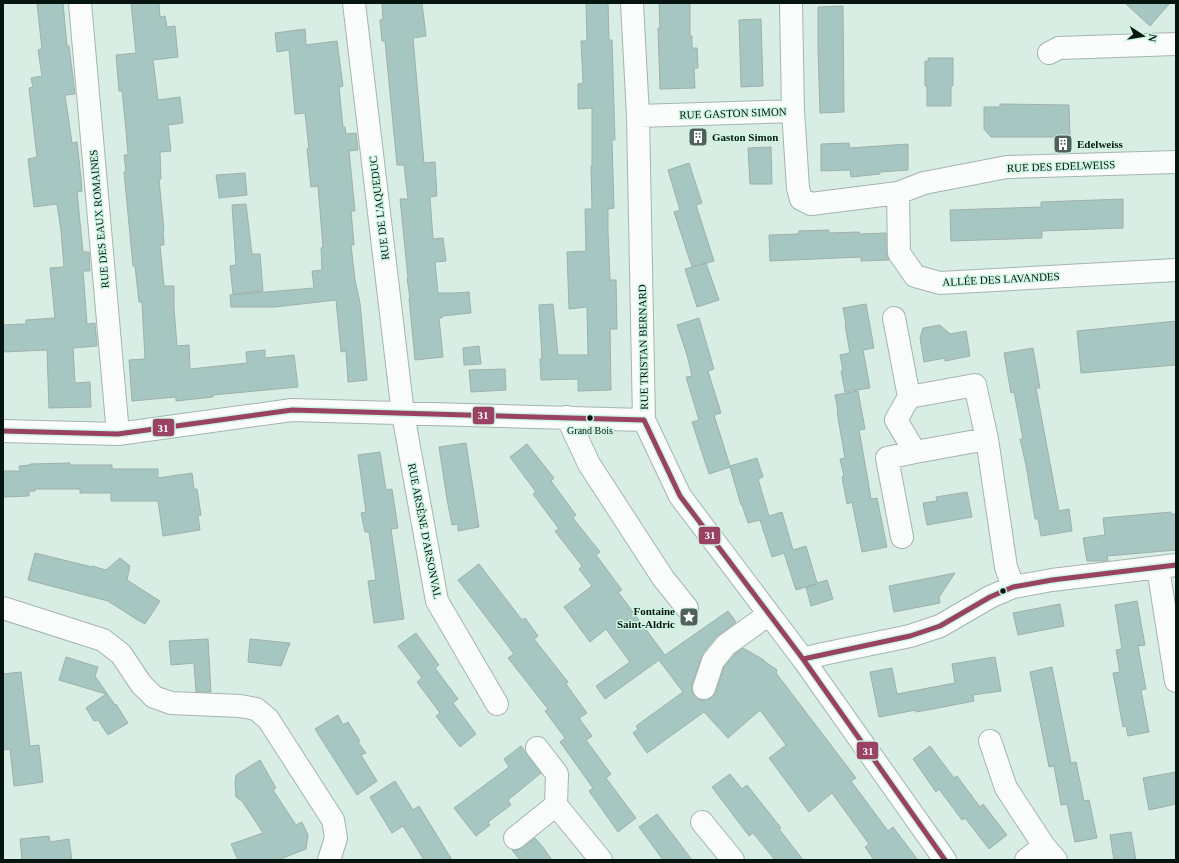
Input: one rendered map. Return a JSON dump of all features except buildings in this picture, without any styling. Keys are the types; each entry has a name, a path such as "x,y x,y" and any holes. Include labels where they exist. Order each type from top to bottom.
{"street":[{"name":"RUE DES EAUX ROMAINES","path":"80,3 118,434"},
{"name":"RUE DE L'AQUEDUC","path":"354,3 404,414"},
{"name":"RUE TRISTAN BERNARD","path":"632,3 638,116 644,420 680,496 803,659 946,860"},
{"name":"RUE GASTON SIMON","path":"638,116 793,111 791,3"},
{"path":"1049,52 1059,48 1176,44"},
{"name":"RUE DES EDELWEISS","path":"793,111 798,188 801,199 811,204 898,194 924,183 1006,167 1176,162"},
{"name":"ALLÉE DES LAVANDES","path":"898,194 899,253 915,276 940,283 1176,270"},
{"path":"894,318 909,397 896,420 915,452"},
{"path":"909,397 975,385 987,439 1006,567 1013,587"},
{"path":"3,431 118,434 292,410 644,420"},
{"name":"RUE ARSÈNE D'ARSONVAL","path":"404,414 437,602 497,704"},
{"path":"567,417 589,464 663,578 686,608"},
{"path":"902,537 887,458 987,439"},
{"path":"803,659 910,636 940,626 990,597 1013,587 1052,580 1167,566 1176,681"},
{"path":"3,608 103,640 121,654 141,684 154,698 171,703 240,706 256,709 268,719 333,820 336,838 329,860"},
{"path":"704,688 713,661 726,645 769,614"},
{"path":"990,741 1006,788 1050,853 1026,860"},
{"path":"537,748 557,774 556,805 601,860"},
{"path":"515,838 556,805"},
{"path":"702,822 733,860"}],"transit line":[{"name":"31","path":"3,431 118,434 292,410 644,420"},
{"name":"31","path":"644,420 680,496 803,659 945,860"},
{"name":"31","path":"803,659 910,636 940,626 990,597 1013,587 1052,580 1176,565"}],"place":[{"name":"Gaston Simon","path":"698,137"},
{"name":"Edelweiss","path":"1063,144"},
{"name":"Grand Bois","path":"590,418"},
{"name":"Fontaine Saint-Aldric","path":"689,617"}]}
